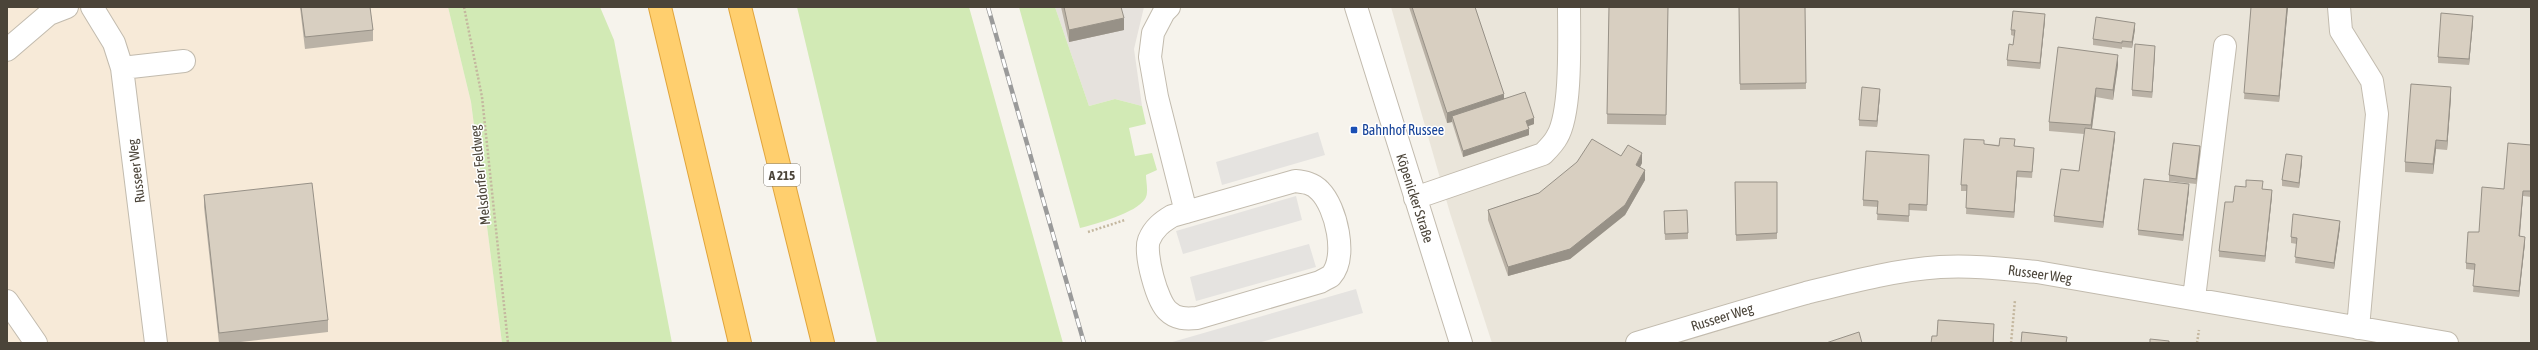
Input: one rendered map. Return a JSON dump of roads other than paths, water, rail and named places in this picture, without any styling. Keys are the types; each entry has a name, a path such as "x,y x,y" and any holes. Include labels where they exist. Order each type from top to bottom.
{"highway":[{"path":"660,7 740,343"},
{"name":"A 215","path":"740,7 823,343"}],"street":[{"path":"7,50 49,14 67,7"},
{"name":"Russeer Weg","path":"92,7 114,43 122,68 156,343"},
{"path":"1169,7 1164,12 1153,33 1150,57 1157,97 1186,212"},
{"name":"Köpenicker Straße","path":"1356,7 1461,343"},
{"path":"1415,198 1543,154 1558,137 1564,115 1569,80 1569,7"},
{"path":"2339,7 2341,31 2372,81 2377,114 2358,328"},
{"path":"2194,298 2225,46"},
{"path":"122,68 184,61"},
{"path":"1295,181 1309,183 1320,190 1335,220 1340,251 1336,265 1330,276 1320,282 1197,318 1186,319 1176,316 1167,310 1158,295 1148,258 1148,241 1158,224 1172,216 1186,212 1295,181"},
{"name":"Russeer Weg","path":"1637,343 1747,309 1890,274 1940,267 1981,266 2017,270 2194,298 2447,343"},
{"path":"7,301 36,343"}],"railway":[{"path":"988,7 1084,343"}],"place":[{"name":"Bahnhof Russee","path":"1354,130"}]}
